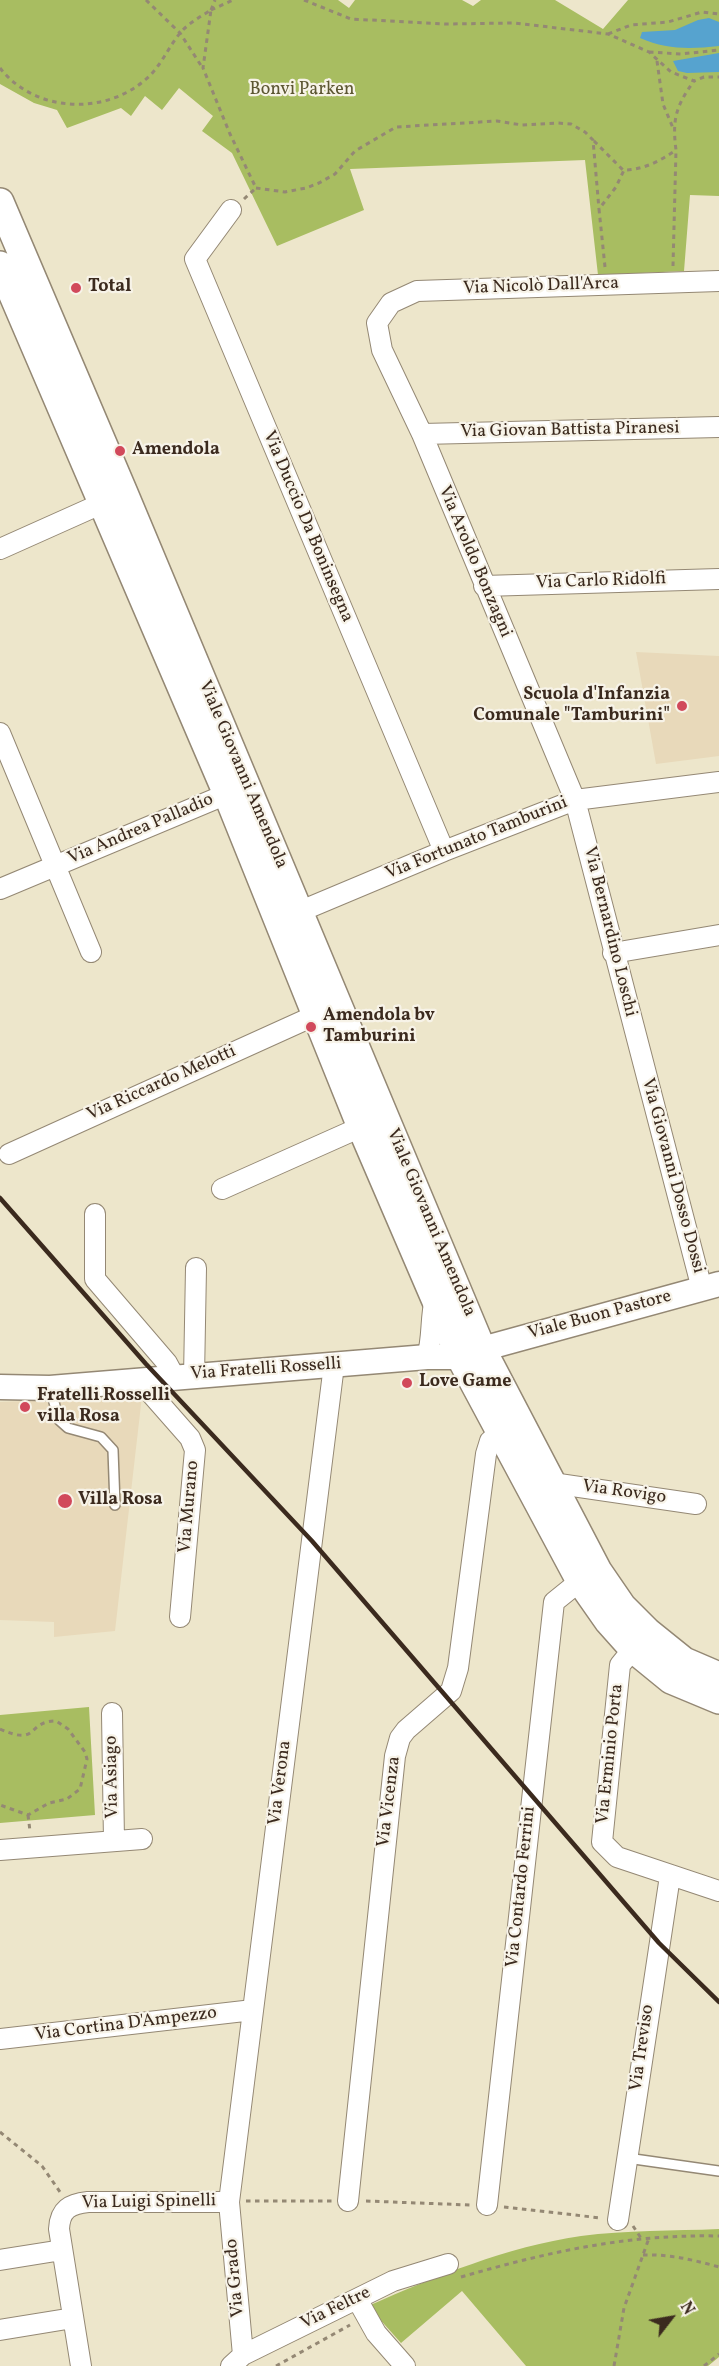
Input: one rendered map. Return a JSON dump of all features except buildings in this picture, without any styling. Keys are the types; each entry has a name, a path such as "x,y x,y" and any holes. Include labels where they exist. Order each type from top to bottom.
{"main road":[{"name":"Viale Giovanni Amendola","path":"0,202 226,794 289,916 316,1015 435,1299 471,1353"},
{"name":"Viale Giovanni Amendola","path":"0,265 114,498 471,1353"},
{"path":"471,1353 500,1434 589,1576"},
{"path":"471,1353 552,1483 608,1621 641,1640 719,1676"},
{"path":"641,1640 671,1680 719,1700"}],"street":[{"name":"Via Duccio Da Boninsegna","path":"231,210 195,259 444,851"},
{"name":"Via Nicolò Dall'Arca","path":"377,323 390,303 417,291 719,281"},
{"name":"Via Aroldo Bonzagni","path":"377,323 382,350 422,434 575,800"},
{"name":"Via Giovan Battista Piranesi","path":"422,434 719,428"},
{"path":"0,549 114,498"},
{"name":"Via Carlo Ridolfi","path":"484,586 719,579"},
{"path":"0,733 56,867"},
{"name":"Via Fortunato Tamburini","path":"289,916 444,851 575,800 719,782"},
{"name":"Via Andrea Palladio","path":"0,889 226,794"},
{"name":"Via Bernardino Loschi","path":"575,800 643,1064"},
{"name":"Via Andrea Palladio","path":"56,867 91,952"},
{"path":"614,953 719,934"},
{"name":"Via Riccardo Melotti","path":"9,1154 316,1015"},
{"name":"Via Giovanni Dosso Dossi","path":"643,1064 710,1286"},
{"path":"222,1189 362,1127"},
{"path":"95,1214 95,1279 166,1363 184,1376 196,1268"},
{"name":"Viale Buon Pastore","path":"471,1353 710,1286"},
{"path":"427,1357 432,1342 431,1317 435,1299"},
{"name":"Via Fratelli Rosselli","path":"0,1387 50,1388 471,1353"},
{"name":"Via Verona","path":"229,2202 334,1365"},
{"name":"Via Murano","path":"139,1380 190,1438 195,1450 180,1617"},
{"name":"Via Vicenza","path":"348,2201 395,1756 400,1738 406,1730 446,1697 454,1686 486,1454 490,1441 500,1434"},
{"name":"Via Rovigo","path":"552,1483 696,1504"},
{"name":"Via Contardo Ferrini","path":"488,2205 554,1602 589,1576"},
{"name":"Via Erminio Porta","path":"641,1640 620,1665 602,1842 617,1857 719,1891"},
{"name":"Via Asiago","path":"112,1713 114,1841"},
{"name":"Via Asiago","path":"0,1850 142,1839"},
{"name":"Via Treviso","path":"618,2220 670,1876"},
{"name":"Via Cortina D'Ampezzo","path":"0,2039 253,2010"},
{"name":"Via Luigi Spinelli","path":"69,2206 88,2202 229,2202"},
{"name":"Via Grado","path":"229,2202 237,2360"},
{"path":"69,2206 62,2214 60,2221 62,2250 81,2366"},
{"path":"0,2260 62,2250"},
{"name":"Via Feltre","path":"237,2360 393,2280 453,2271"},
{"path":"357,2299 376,2333 405,2366"},
{"path":"0,2330 73,2318"}],"lane":[{"path":"50,1388 58,1420 68,1428 101,1437 113,1450 114,1505"},
{"path":"627,2158 719,2171"}],"path":[{"path":"146,0 180,33 203,68 230,134 256,188 285,192 319,183 336,174 356,152 396,127 488,121 522,125 571,124 593,140 624,170 637,170 676,150"},
{"path":"203,68 211,10 215,0"},
{"path":"0,68 21,87 51,100 70,105 105,102 145,80 166,56 180,33 211,10 233,0"},
{"path":"304,0 351,19 446,24 514,23 608,34 649,52 681,54 719,50"},
{"path":"608,34 631,25 668,22 702,12 719,14"},
{"path":"649,52 671,72 694,81"},
{"path":"657,61 663,104 674,130"},
{"path":"672,283 675,115 694,81 704,77 719,77"},
{"path":"593,140 606,285"},
{"path":"599,210 616,187 624,170"},
{"path":"0,1729 16,1737 23,1737 45,1722 56,1721 68,1729 85,1752 87,1759 80,1789 67,1799 49,1803 28,1815 0,1805"},
{"path":"0,2132 42,2166 69,2206"},
{"path":"229,2202 348,2201 488,2205 618,2220"},
{"path":"453,2271 598,2244 649,2238 719,2236"},
{"path":"614,2366 624,2308 649,2238"},
{"path":"643,2255 660,2254 719,2267"},
{"path":"276,2366 366,2316"},
{"path":"704,2366 719,2354"}],"shaded area":[{"name":"Scuola d'Infanzia Comunale \"Tamburini\"","path":"636,652 719,656 719,756 656,764"},
{"name":"Villa Rosa","path":"142,1396 115,1631 54,1637 54,1622 0,1620 0,1402"}],"green space":[{"name":"Bonvi Parken","path":"0,0 338,0 349,8 355,0 462,0 473,6 481,0 555,0 603,29 628,0 719,0 719,196 690,195 684,271 598,275 585,160 350,169 364,210 277,246 232,153 202,131 213,116 179,88 162,110 145,96 131,116 121,108 67,128 57,110 34,103 0,84"},
{"path":"89,1707 95,1815 0,1823 0,1715"},
{"path":"719,2229 719,2357 708,2366 526,2366 462,2291 401,2343 368,2306 472,2264 553,2241 615,2233"}],"water":[{"path":"709,18 719,22 719,46 679,48 660,45 640,38 642,32 675,30"},
{"path":"719,53 719,72 678,71 673,61"}],"railway":[{"path":"0,1198 146,1364 312,1541 659,1943 719,2002"}],"place":[{"name":"Total","path":"76,288"},
{"name":"Amendola","path":"120,451"},
{"name":"Scuola d'Infanzia Comunale \"Tamburini\"","path":"682,706"},
{"name":"Amendola bv Tamburini","path":"311,1027"},
{"name":"Love Game","path":"407,1383"},
{"name":"Fratelli Rosselli villa Rosa","path":"25,1407"},
{"name":"Villa Rosa","path":"65,1501"}]}
